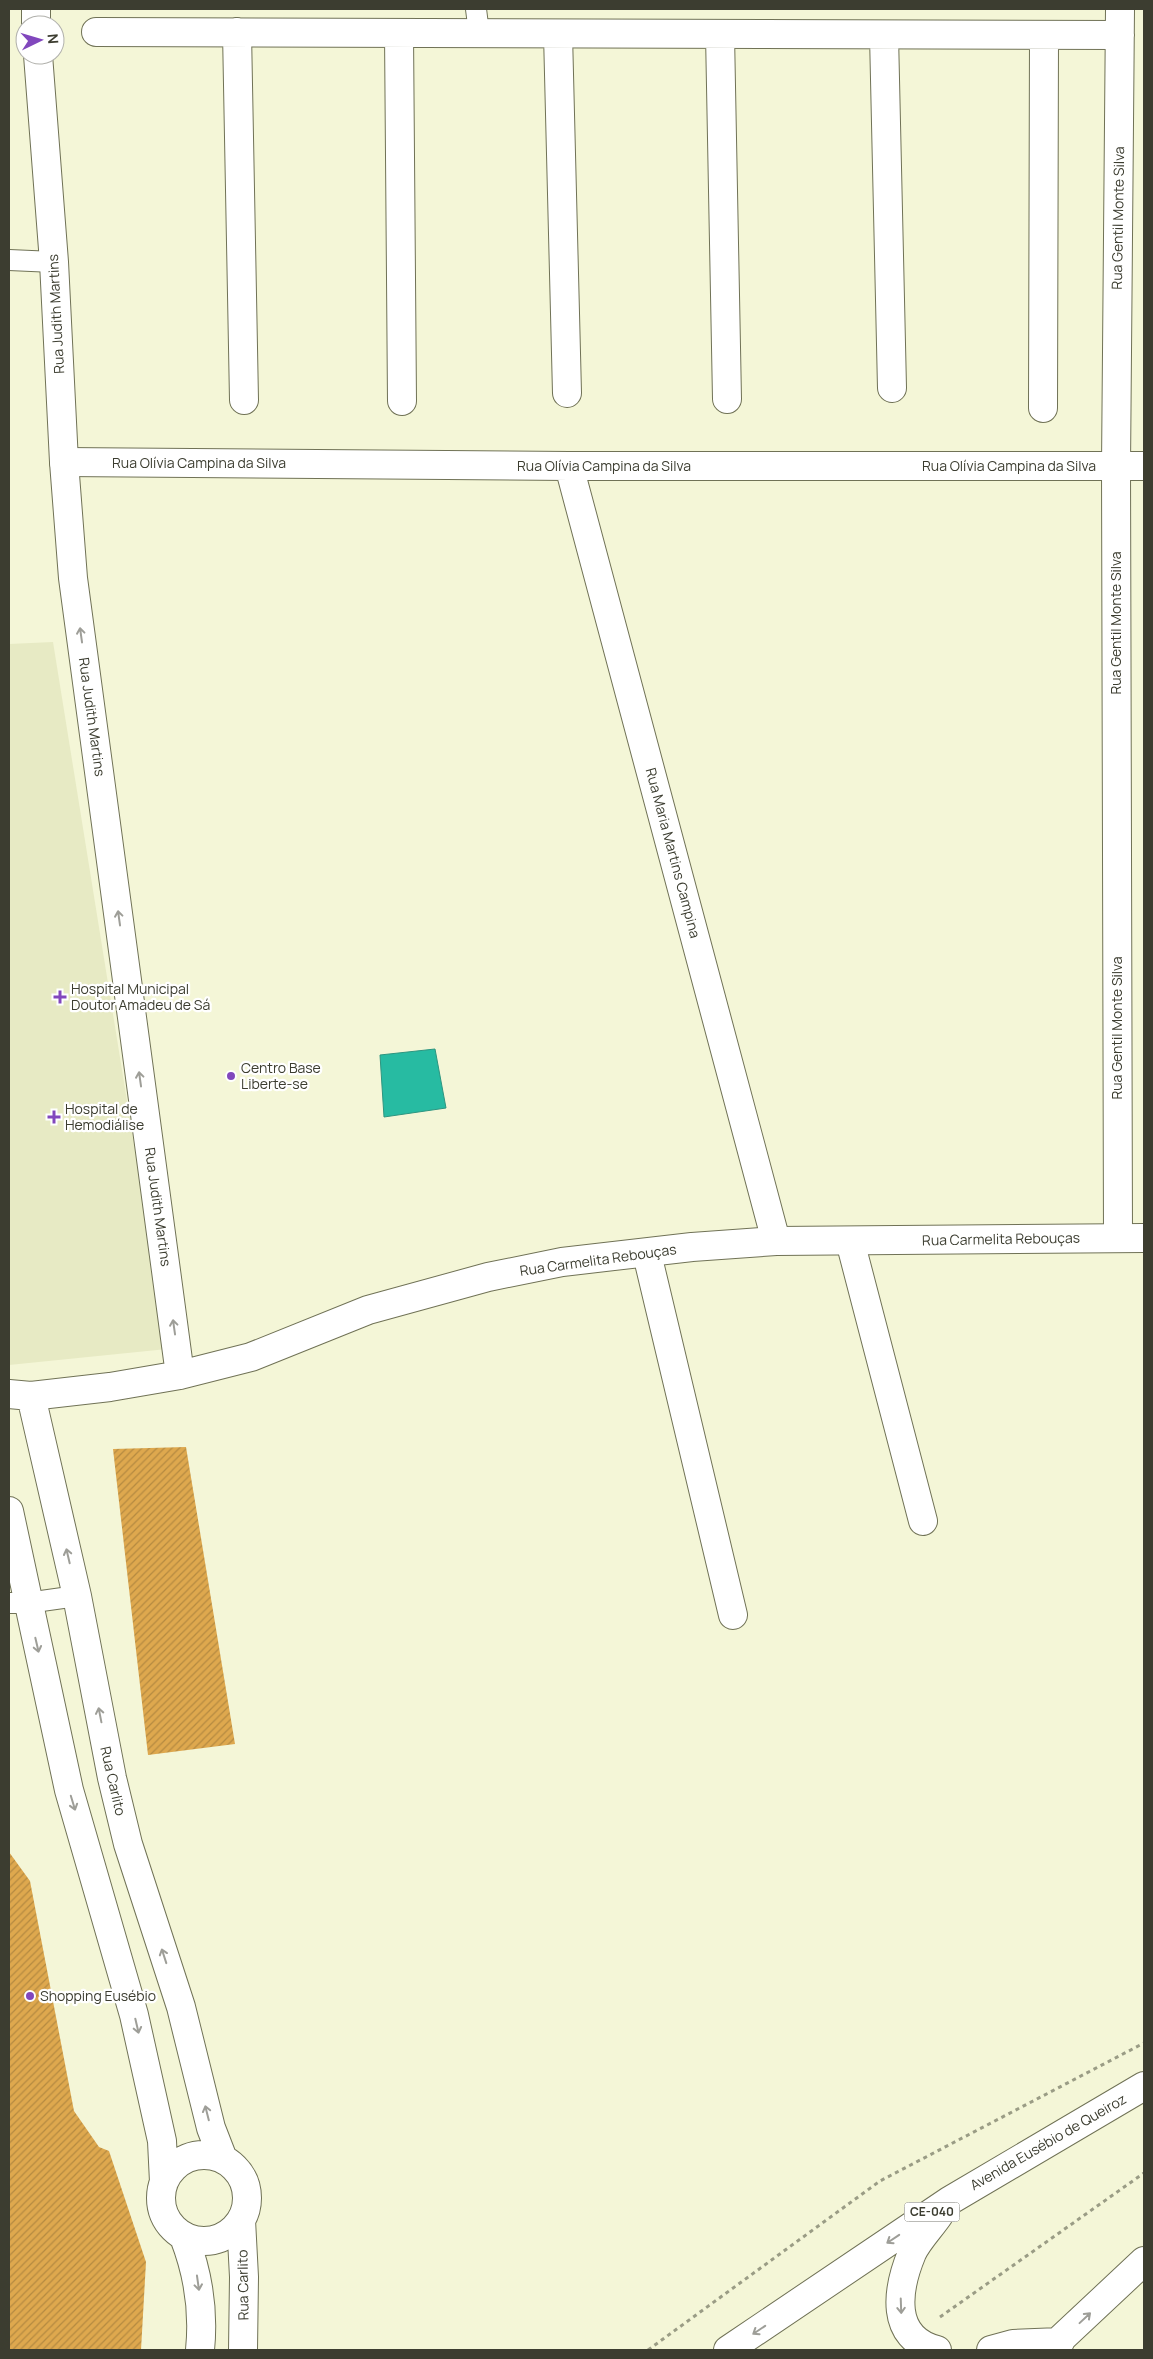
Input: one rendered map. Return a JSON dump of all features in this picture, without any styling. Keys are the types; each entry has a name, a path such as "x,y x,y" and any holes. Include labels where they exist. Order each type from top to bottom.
{"main road":[{"path":"96,32 399,33 477,21 558,34 1044,36 1120,22"},
{"name":"Rua Gentil Monte Silva","path":"1120,22 1116,466 1131,1238"},
{"path":"237,32 244,400"},
{"path":"399,33 402,401"},
{"path":"558,34 567,393"},
{"path":"720,34 727,399"},
{"path":"884,35 892,388"},
{"path":"1043,408 1044,36"},
{"name":"Rua Judith Martins","path":"39,65 54,262 64,462 74,588 180,1375"},
{"name":"Rua Olívia Campina da Silva","path":"64,462 569,466 1144,466"},
{"name":"Rua Maria Martins Campina","path":"569,466 776,1241"},
{"name":"Rua Carmelita Rebouças","path":"20,1395 110,1387 180,1375 251,1357 368,1310 444,1288 562,1262 648,1254 692,1247 776,1241 1131,1238"},
{"path":"850,1241 923,1521"},
{"path":"648,1254 733,1615"},
{"name":"Rua Carlito","path":"20,1395 77,1596 112,1778 128,1844 181,2007 211,2128 223,2159"},
{"path":"9,1511 18,1603 69,1790 134,2015 162,2141 164,2182 161,2195 170,2225 184,2237 196,2268 200,2298 200,2350"},
{"name":"Avenida Eusébio de Queiroz","path":"728,2350 949,2201 1144,2086"},
{"path":"164,2182 173,2167 188,2158 205,2154 223,2159 237,2170 245,2186 247,2203 241,2220 226,2236 205,2241 184,2237"},
{"path":"937,2350 911,2337 901,2316 900,2287 913,2251 949,2201"},
{"name":"Rua Carlito","path":"241,2220 244,2277 243,2350"},
{"path":"991,2350 1014,2344 1055,2346 1144,2261"}],"lane":[{"path":"9,260 54,262"},
{"path":"18,1603 77,1596"}],"path":[{"path":"648,2350 880,2181 1144,2043"},
{"path":"911,2337 1144,2174"}],"shaded area":[{"name":"Hospital Municipal Doutor Amadeu de Sá","path":"53,642 167,1349 9,1365 9,644"}],"water":[{"path":"435,1049 446,1108 384,1117 380,1055"}],"building":[{"path":"186,1447 235,1744 148,1755 113,1449"},
{"name":"Shopping Eusébio","path":"9,1852 30,1881 74,2111 99,2147 109,2151 146,2262 141,2350 9,2350"}],"place":[{"name":"Hospital Municipal Doutor Amadeu de Sá","path":"60,997"},
{"name":"Centro Base Liberte-se","path":"231,1076"},
{"name":"Hospital de Hemodiálise","path":"54,1117"},
{"name":"Shopping Eusébio","path":"30,1996"}]}
